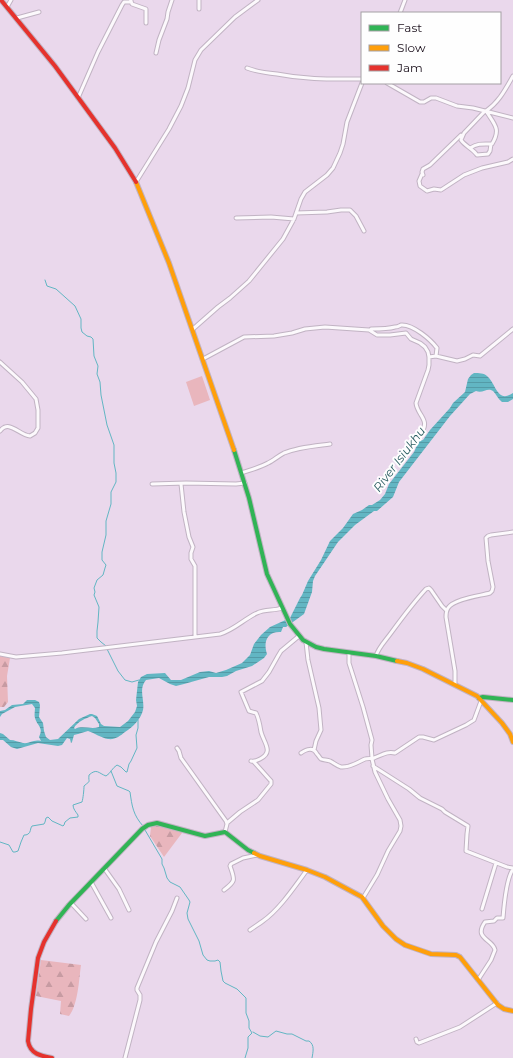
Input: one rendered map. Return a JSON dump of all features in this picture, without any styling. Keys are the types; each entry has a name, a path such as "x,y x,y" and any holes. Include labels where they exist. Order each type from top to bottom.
{"street":[{"path":"1,0 42,49 114,148 136,182 169,263 193,329 241,473 267,574 290,624 299,636 306,642 321,649 376,656 414,665 455,685 480,699 502,723 510,734 513,742"},
{"path":"7,7 11,0"},
{"path":"156,53 172,0"},
{"path":"199,0 199,9"},
{"path":"136,182 169,129 181,106 188,88 195,60 201,50 235,17 258,0"},
{"path":"400,12 405,0"},
{"path":"78,98 98,52 124,2 131,1 132,4 146,9 146,23"},
{"path":"17,18 39,12"},
{"path":"247,68 265,73 302,78 361,78"},
{"path":"513,76 495,105 486,111 430,165 423,169 423,175 418,181 420,186 427,191 434,189 441,190 464,175 482,168 508,162 513,159"},
{"path":"193,329 249,281 283,239 294,219 305,192 328,175 336,162 343,144 347,122 362,84"},
{"path":"389,84 420,102 424,102 431,98 436,98 457,106 468,107 513,118"},
{"path":"470,148 475,144 492,144 495,140 497,130 486,111"},
{"path":"466,131 461,140 477,155 486,155 489,153 490,144"},
{"path":"296,213 350,210 356,216 364,232"},
{"path":"236,218 271,217 294,219"},
{"path":"203,359 244,337 274,336 315,328 352,328 369,330 391,328 402,325 412,328 431,340 438,350 436,356"},
{"path":"429,357 436,356 456,361 465,360 473,355 480,356 513,329"},
{"path":"369,330 377,335 406,333 411,339 420,342 427,350 430,365 416,402 416,407 423,418 425,426 421,433"},
{"path":"0,362 22,382 36,399 38,410 38,426 36,432 30,436 8,426 4,427 0,431"},
{"path":"241,473 261,467 281,454 290,451 308,446 330,444"},
{"path":"152,484 244,483"},
{"path":"181,484 184,512 189,537 193,547 191,559 194,566 195,637"},
{"path":"446,610 451,605 461,600 492,592 493,587 488,561 486,538 491,535 513,532"},
{"path":"376,656 398,623 427,589 431,590 446,610 455,671 455,685"},
{"path":"0,654 16,657 55,654 208,636 233,629 254,614 261,611 282,608"},
{"path":"224,832 227,823 258,800 271,783 271,781 252,762 265,756 267,753 267,748 256,713 249,711 241,692 262,681 281,651 299,636"},
{"path":"306,642 308,660 319,708 321,730 314,750"},
{"path":"349,653 349,663 372,740 373,766 388,799 400,820 401,826 400,831 363,898"},
{"path":"480,699 483,697 513,700"},
{"path":"301,752 307,749 314,750 320,758 340,767 346,767 390,752 396,753 419,737 433,740 474,720 480,699"},
{"path":"177,748 181,758 227,823"},
{"path":"373,766 404,785 422,799 442,809 468,826 466,851 513,868 508,884 503,918 497,918 494,921 483,924 481,932 482,936 494,946 495,950 491,960 478,980"},
{"path":"52,1058 34,1052 28,1045 28,1033 39,954 61,915 142,829 151,824 158,823 205,836 224,832 257,855 325,877 363,898 379,921 402,944 431,954 459,956 468,965 497,1003 504,1010 513,1011"},
{"path":"224,890 234,882 230,866 231,864 243,858 257,855"},
{"path":"482,909 496,863"},
{"path":"104,868 119,889 129,910"},
{"path":"250,930 273,913 307,870"},
{"path":"91,882 111,918"},
{"path":"125,1058 140,1000 140,995 137,988 156,942 178,898"},
{"path":"71,904 86,920"},
{"path":"416,1040 419,1043 457,1028 497,1003"}],"green space":[{"path":"202,376 210,400 194,406 186,382"},
{"path":"0,656 10,658 7,676 8,702 4,707 0,707"},
{"path":"154,824 182,831 164,857 150,836 151,827"},
{"path":"41,960 81,965 76,999 69,1016 60,1014 61,1001 36,996"}],"water":[{"path":"474,373 481,373 486,375 500,394 503,396 508,396 513,393 513,399 508,402 502,402 491,390 481,392 476,391 470,394 450,416 399,482 393,497 377,511 374,511 355,525 338,542 315,576 312,592 304,614 286,627 283,627 281,632 272,633 269,635 266,642 267,654 264,658 252,666 236,671 227,676 209,677 176,686 159,678 146,680 142,687 143,710 140,717 131,728 115,738 105,738 88,731 74,735 71,743 70,739 67,738 62,745 58,746 38,743 17,749 11,747 3,740 0,740 0,733 10,740 23,743 41,741 39,737 41,731 35,718 35,708 32,704 15,707 2,714 0,717 0,711 5,710 12,705 23,704 27,700 35,700 39,702 39,717 43,723 46,737 50,740 58,739 79,719 90,714 97,716 101,724 104,726 120,727 128,721 135,712 137,706 136,700 138,682 141,677 147,674 165,673 171,680 181,680 200,672 209,671 216,673 242,663 250,655 254,644 261,635 270,627 290,618 330,541 343,528 353,514 380,500 385,494 389,484 414,452 419,441 423,440 453,403 465,392 468,379","holes":["92,716 99,724 99,727 74,728 84,719"]}],"waterway":[{"path":"45,280 47,286 56,289 75,306 81,319 82,332 93,339 94,356 98,366 97,374 100,382 101,395 107,425 114,445 116,482 111,492 111,504 106,521 106,535 102,552 102,560 106,565 103,575 97,580 94,588 94,595 99,607 97,638 106,646"},
{"path":"107,649 118,671 125,680 132,682 139,680"},
{"path":"0,842 9,845 13,852 15,852 18,851 24,835 27,835 30,832 32,826 44,824 46,818 48,817 52,821 63,826 70,818 78,817 73,805 82,802 84,786 89,781 89,775 96,771 106,776 117,765 127,772 129,764 137,748 136,735 138,720"},
{"path":"111,771 117,786 130,792 135,814 143,826"},
{"path":"145,830 162,859 162,864 167,878 170,882 180,887 190,902 187,913 188,919 199,941 203,955 207,960 218,960 220,962 223,981 237,989 246,998 246,1013 249,1021 249,1028 252,1033 248,1037 248,1048 245,1058"},
{"path":"253,1032 260,1036 268,1037 276,1031 292,1034 309,1041 313,1047 312,1058"}],"traffic: fast":[{"path":"234,450 249,498 267,574 290,624 303,640 316,647 376,656 397,661"},
{"path":"479,698 483,697 513,700"},
{"path":"56,921 69,905 142,829 148,825 157,823 205,836 225,832 254,853"}],"traffic: slow":[{"path":"136,182 169,263 234,450"},
{"path":"397,661 423,669 477,696 502,723 510,734 513,742"},
{"path":"254,853 325,877 362,897 383,926 396,939 405,945 431,954 456,955 460,957 498,1005 504,1009 513,1011"}],"traffic: jam":[{"path":"1,0 55,66 115,148 136,182"},
{"path":"52,1058 34,1052 28,1041 38,958 44,942 56,921"}],"water label":[{"name":"River Isiukhu","path":"399,459"}]}
